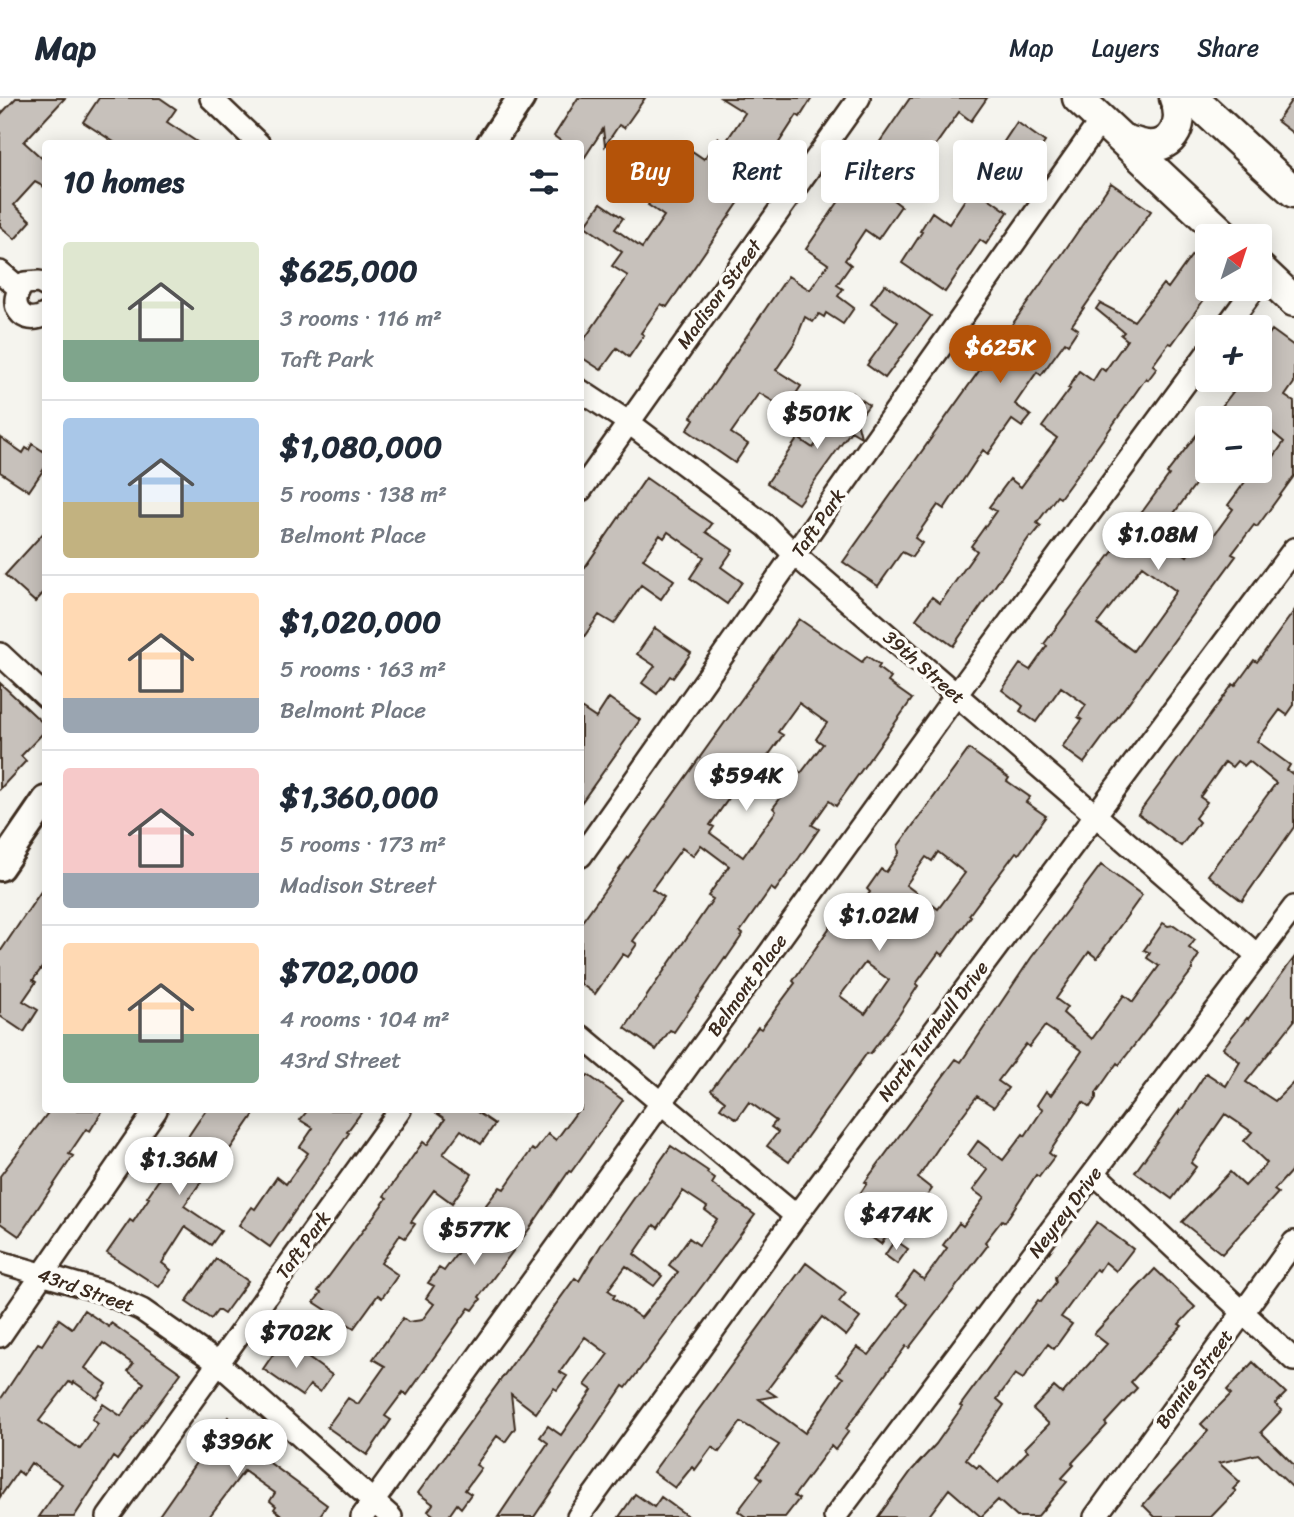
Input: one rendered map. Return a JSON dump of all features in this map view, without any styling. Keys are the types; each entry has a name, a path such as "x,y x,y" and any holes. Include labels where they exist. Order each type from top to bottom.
{"main road":[{"path":"1078,98 1212,224"},
{"path":"1124,140 1147,146 1161,144 1173,136 1180,121 1175,98"},
{"path":"1192,98 1294,192"},
{"path":"1272,286 1294,301"}],"street":[{"path":"211,98 255,140"},
{"path":"493,140 521,98"},
{"name":"Madison Street","path":"584,486 859,98"},
{"name":"Taft Park","path":"584,852 1101,120"},
{"path":"0,272 19,288"},
{"path":"42,285 32,281 19,288 15,302 22,314 35,319 42,316"},
{"name":"Belmont Place","path":"368,1509 956,695 1195,370"},
{"name":"39th Street","path":"584,393 628,422 766,526 795,555 1258,956"},
{"name":"North Turnbull Drive","path":"578,1517 796,1216 1294,549"},
{"path":"0,654 42,693"},
{"path":"0,867 42,806"},
{"name":"Neyrey Drive","path":"835,1517 1294,907"},
{"path":"584,1039 796,1216"},
{"path":"0,1336 154,1113"},
{"name":"Taft Park","path":"108,1517 398,1113"},
{"path":"1094,1173 1294,1360"},
{"name":"Bonnie Street","path":"1095,1517 1294,1242"},
{"name":"43rd Street","path":"0,1262 103,1292 142,1310 218,1363 368,1509 391,1517"}],"building":[{"path":"16,98 65,98 24,142 42,158 42,186 35,182 14,205 31,221 15,239 0,226 0,115"},
{"path":"99,98 160,98 176,109 167,122 194,140 111,140 83,122"},
{"path":"578,98 645,98 624,128 619,125 609,140 606,140 605,146 603,129 584,158 584,140 560,140 554,136"},
{"path":"721,98 812,98 781,140 727,140 745,113"},
{"path":"910,98 987,98 971,121 959,112 939,140 881,140"},
{"path":"1294,98 1294,134 1277,121"},
{"path":"1017,122 1042,140 1005,140"},
{"path":"694,152 704,159 708,153 708,203 738,203 667,307 661,304 641,333 644,335 629,357 617,348 601,370 584,359 584,340 628,276 612,266 622,252 585,226 601,203 623,218 615,229 642,248 664,216 648,205 649,203 694,203"},
{"path":"1111,183 1151,211 1072,325 1078,329 1068,344 1065,342 1041,375 1037,372 1015,404 1031,416 1022,427 1012,420 988,454 983,450 944,509 938,505 915,538 922,543 912,557 902,552 878,586 843,562"},
{"path":"838,203 897,203 901,206 878,239 865,230 845,260 851,265 837,285 843,289 838,296 854,308 843,324 826,313 824,317 819,314 813,322 805,317 795,342 776,370 801,386 786,409 759,393 731,433 748,444 735,463 687,430 694,419 691,417 788,276 810,290 828,264 806,249"},
{"path":"963,203 995,203 1008,212 986,244 980,240 945,292 902,263 932,212 949,224"},
{"path":"1192,255 1195,257 1195,301 1203,301 1153,365 1157,368 1148,380 1146,378 1060,498 1057,496 1037,523 1041,526 1030,536 953,646 916,619 932,597 940,603 977,551 971,546 996,511 989,507 1010,479 1021,487 1057,438 1042,427 1070,389 1068,388 1079,371 1093,381 1101,368 1105,371 1127,340 1121,335 1124,332 1096,309 1100,303 1134,321 1163,284 1168,288"},
{"path":"885,284 931,316 885,378 867,365 898,322 871,303"},
{"path":"1272,330 1294,346 1294,383 1285,396 1294,402 1294,476 1257,527 1254,525 1232,554 1236,556 1084,763 1062,747 1082,720 1078,717 1086,705 1061,687 1036,722 1020,711 1023,706 1002,690 1020,664 1030,670 1047,646 1044,644 1195,437 1196,483 1158,535 1187,556 1195,544 1203,550 1233,509 1228,505 1244,483 1272,483 1272,459 1284,442 1272,432 1272,406 1222,406 1233,392 1272,392","holes":["1142,566 1176,591 1133,651 1097,624"]},
{"path":"852,393 869,405 857,421 861,437 851,431 798,504 767,483 798,438 813,448 829,425 822,420 835,402 841,408"},
{"path":"0,437 23,453 26,448 29,450 32,444 42,450 42,472 29,491 0,472"},
{"path":"646,478 712,524 706,532 733,550 721,567 742,582 727,604 690,578 704,557 668,532 664,538 660,535 643,559 674,580 661,599 641,585 614,624 599,615 584,637 584,569"},
{"path":"42,534 42,594 35,602 5,575"},
{"path":"1294,611 1294,705 1287,715 1280,710 1257,741 1290,765 1287,770 1294,775 1294,827 1242,901 1208,875 1276,783 1249,761 1244,766 1237,761 1232,767 1225,762 1200,797 1207,802 1195,818 1199,822 1181,846 1138,814 1233,684 1235,686 1254,660 1257,662"},
{"path":"799,619 862,662 867,656 880,665 878,668 891,678 888,682 912,699 836,806 829,801 812,825 819,829 775,891 771,888 740,932 743,934 674,1032 670,1030 656,1050 625,1028 713,899 708,896 729,866 701,845 693,856 682,848 652,889 664,897 633,941 637,944 628,957 623,954 595,994 584,986 584,919","holes":["799,703 827,723 816,739 823,744 801,773 796,769 784,785 788,788 773,808 776,811 743,857 710,833 714,827 710,825 739,784 745,788 783,735 778,732"]},
{"path":"655,628 691,653 673,678 670,676 657,694 642,683 655,666 637,654"},
{"path":"0,683 42,722 42,734 21,756 26,761 0,789"},
{"path":"609,698 640,720 584,799 584,710 596,718"},
{"path":"969,749 1009,778 1007,781 1030,797 1026,802 1046,816 969,915 971,916 943,955 939,952 916,984 918,986 899,1015 870,1054 867,1053 789,1162 767,1146 778,1132 771,1127 776,1121 749,1102 737,1119 720,1108 725,1101 711,1090 795,983 793,981 839,914 849,921 870,892 867,889 881,869 886,872 899,853 898,846","holes":["938,852 965,873 938,909 906,885 926,857 932,861","865,963 889,980 865,1014 840,996"]},
{"path":"1101,865 1142,895 1097,958 1089,952 1056,999 1067,1007 1063,1013 1092,1039 1124,995 1133,1002 1159,966 1147,958 1150,953 1144,950 1163,923 1174,925 1195,940 1189,948 1199,955 1192,966 1193,969 1119,1065 1117,1063 1096,1093 1090,1107 1083,1102 1049,1153 1054,1157 1039,1177 1036,1175 1005,1222 1002,1220 985,1242 988,1245 909,1348 906,1346 846,1429 849,1431 835,1450 831,1446 794,1496 799,1499 785,1517 746,1517 738,1511 762,1479 757,1475 779,1445 741,1422 719,1452 712,1447 695,1470 692,1467 675,1488 653,1472 806,1263 846,1293 839,1302 860,1318 846,1336 822,1317 767,1390 776,1396 759,1399 805,1433 843,1378 837,1374 857,1347 869,1355 908,1304 897,1296 914,1272 924,1280 947,1248 943,1245 959,1223 963,1226 984,1198 973,1190 988,1170 968,1155 978,1141 1003,1160 1023,1134 1025,1136 1043,1109 1037,1105 1046,1091 1051,1095 1082,1051 1045,1026 1029,1047 1026,1044 998,1081 1008,1088 994,1107 977,1096 943,1141 918,1178 932,1189 916,1211 908,1206 881,1244 847,1220 857,1206 856,1200 867,1183 865,1182 956,1059 961,1062 1031,958"},
{"path":"42,890 42,968 23,1001 38,1010 24,1032 0,1016 0,952"},
{"path":"1294,958 1294,1021 1246,1082 1275,1101 1294,1082 1294,1168 1274,1190 1278,1193 1222,1254 1182,1222 1230,1172 1245,1186 1267,1163 1244,1141 1252,1132 1225,1114 1191,1163 1196,1167 1172,1199 1135,1172 1206,1073 1226,1086 1240,1062 1223,1048"},
{"path":"588,1075 623,1100 479,1297 481,1299 473,1310 469,1308 407,1395 403,1392 385,1416 391,1420 367,1455 327,1427 348,1398 358,1404 385,1366 373,1359 403,1318 408,1322 422,1320 434,1304 426,1298 434,1286 428,1283 439,1268 444,1271 476,1227 474,1226 478,1221 475,1219 500,1187 504,1189 532,1149 535,1151 548,1134 556,1140 576,1113 584,1113 584,1081"},
{"path":"48,1113 101,1113 90,1131 86,1129 69,1154 73,1156 19,1236 0,1223 0,1176"},
{"path":"204,1113 255,1113 219,1165 215,1162 184,1206 221,1231 211,1245 185,1227 162,1263 171,1270 159,1287 107,1253 130,1220 133,1222 149,1198 147,1197"},
{"path":"306,1113 361,1113 270,1247 239,1225 252,1207 255,1209 277,1177 286,1184 308,1153 300,1147 313,1128 300,1120"},
{"path":"436,1113 478,1113 495,1124 481,1144 461,1130 443,1154 472,1174 452,1203 434,1190 411,1222 415,1224 405,1238 400,1235 381,1263 398,1275 382,1298 378,1295 354,1328 314,1302 321,1293 318,1291 387,1198 384,1196 423,1142 427,1145 445,1119"},
{"path":"671,1146 708,1171 715,1179 712,1184 755,1215 626,1388 623,1386 534,1517 498,1517 548,1443 540,1437 548,1426 561,1435 592,1390 585,1385 608,1354 585,1337 560,1372 567,1376 557,1390 554,1388 536,1413 511,1394 515,1428 505,1442 497,1436 476,1465 481,1468 465,1490 471,1494 461,1508 457,1504 448,1517 436,1517 428,1511 433,1504 418,1493 575,1278 579,1281","holes":["683,1191 707,1207 705,1210 717,1219 699,1245 689,1238 669,1265 678,1272 641,1318 613,1298 615,1295 608,1290 626,1266 654,1286 662,1276 634,1254 654,1225 658,1228"]},
{"path":"1097,1222 1133,1249 1116,1271 1105,1262 1099,1271 1096,1269 1061,1317 1072,1324 1054,1349 1048,1344 1023,1379 1015,1374 997,1399 1004,1405 966,1459 977,1468 979,1465 998,1483 1028,1451 1025,1448 1049,1424 1033,1409 1054,1387 1062,1394 1107,1344 1094,1334 1155,1269 1195,1307 1179,1324 1182,1326 1131,1382 1137,1388 1072,1463 1074,1465 1062,1478 1067,1482 1037,1517 1017,1517 998,1500 981,1517 949,1489 928,1517 878,1517 912,1470 936,1444 962,1407 960,1406 1038,1300 1041,1302 1056,1282 1055,1277"},
{"path":"895,1240 908,1249 897,1264 885,1255"},
{"path":"216,1259 248,1281 224,1314 218,1310 211,1319 186,1302"},
{"path":"84,1310 109,1327 111,1323 181,1373 117,1460 113,1457 74,1517 39,1517 62,1484 31,1463 23,1475 18,1471 0,1497 0,1400 38,1343 42,1345 59,1319 72,1328","holes":["103,1343 133,1364 128,1371 144,1383 121,1416 103,1404 92,1419 98,1424 80,1449 39,1421 69,1382 74,1382 97,1398 107,1384 85,1368"]},
{"path":"283,1340 332,1375 320,1392 310,1385 302,1396 263,1369"},
{"path":"1253,1362 1286,1393 1275,1404 1282,1410 1261,1432 1294,1465 1294,1489 1258,1454 1219,1463 1240,1482 1233,1489 1236,1491 1211,1517 1155,1517 1143,1505 1208,1431 1201,1424 1231,1394 1227,1390"},
{"path":"228,1417 263,1442 255,1452 327,1505 319,1517 284,1517 274,1509 276,1506 270,1501 275,1493 244,1471 209,1517 158,1517"},
{"path":"635,1494 654,1507 661,1497 689,1517 619,1517"}]}
